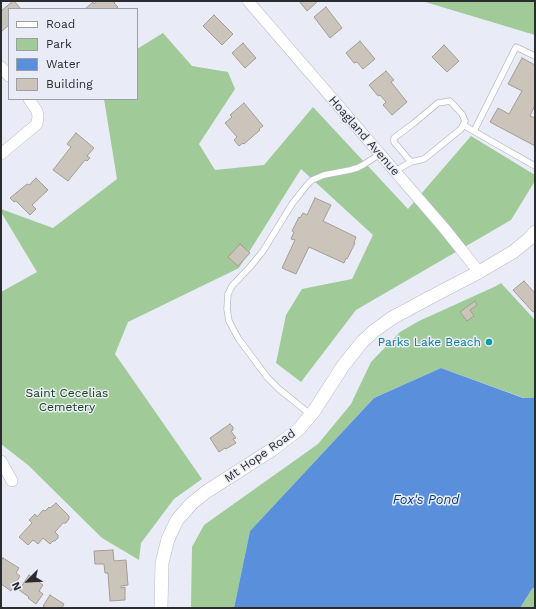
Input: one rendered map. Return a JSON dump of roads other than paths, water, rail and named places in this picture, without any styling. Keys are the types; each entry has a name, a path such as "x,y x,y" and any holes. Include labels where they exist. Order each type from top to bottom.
{"street":[{"name":"Hoagland Avenue","path":"248,1 444,228 479,272"},
{"path":"1,67 8,75"},
{"path":"1,154 37,124 37,110 30,100"},
{"name":"Mt Hope Road","path":"161,608 162,563 168,540 177,520 192,503 206,492 273,449 299,429 311,415 348,360 362,342 374,331 392,318 479,272 516,249 529,239 535,232"},
{"path":"1,460 12,481"}],"lane":[{"path":"474,131 516,47 535,56"},
{"path":"395,171 411,162 424,159 461,129 465,122 462,114 450,101 438,103 394,138 394,142 411,162"},
{"path":"463,125 535,166"},
{"path":"311,415 279,389 267,377 238,338 229,321 227,309 228,294 232,286 263,251 292,204 312,180 324,175 357,168 380,154"}],"water":[{"name":"Fox's Pond","path":"441,368 523,398 535,398 535,587 532,589 520,608 234,608 250,531 374,398"}],"place":[{"name":"Parks Lake Beach","path":"489,342"}],"park label":[{"name":"Saint Cecelias Cemetery","path":"67,400"}]}
